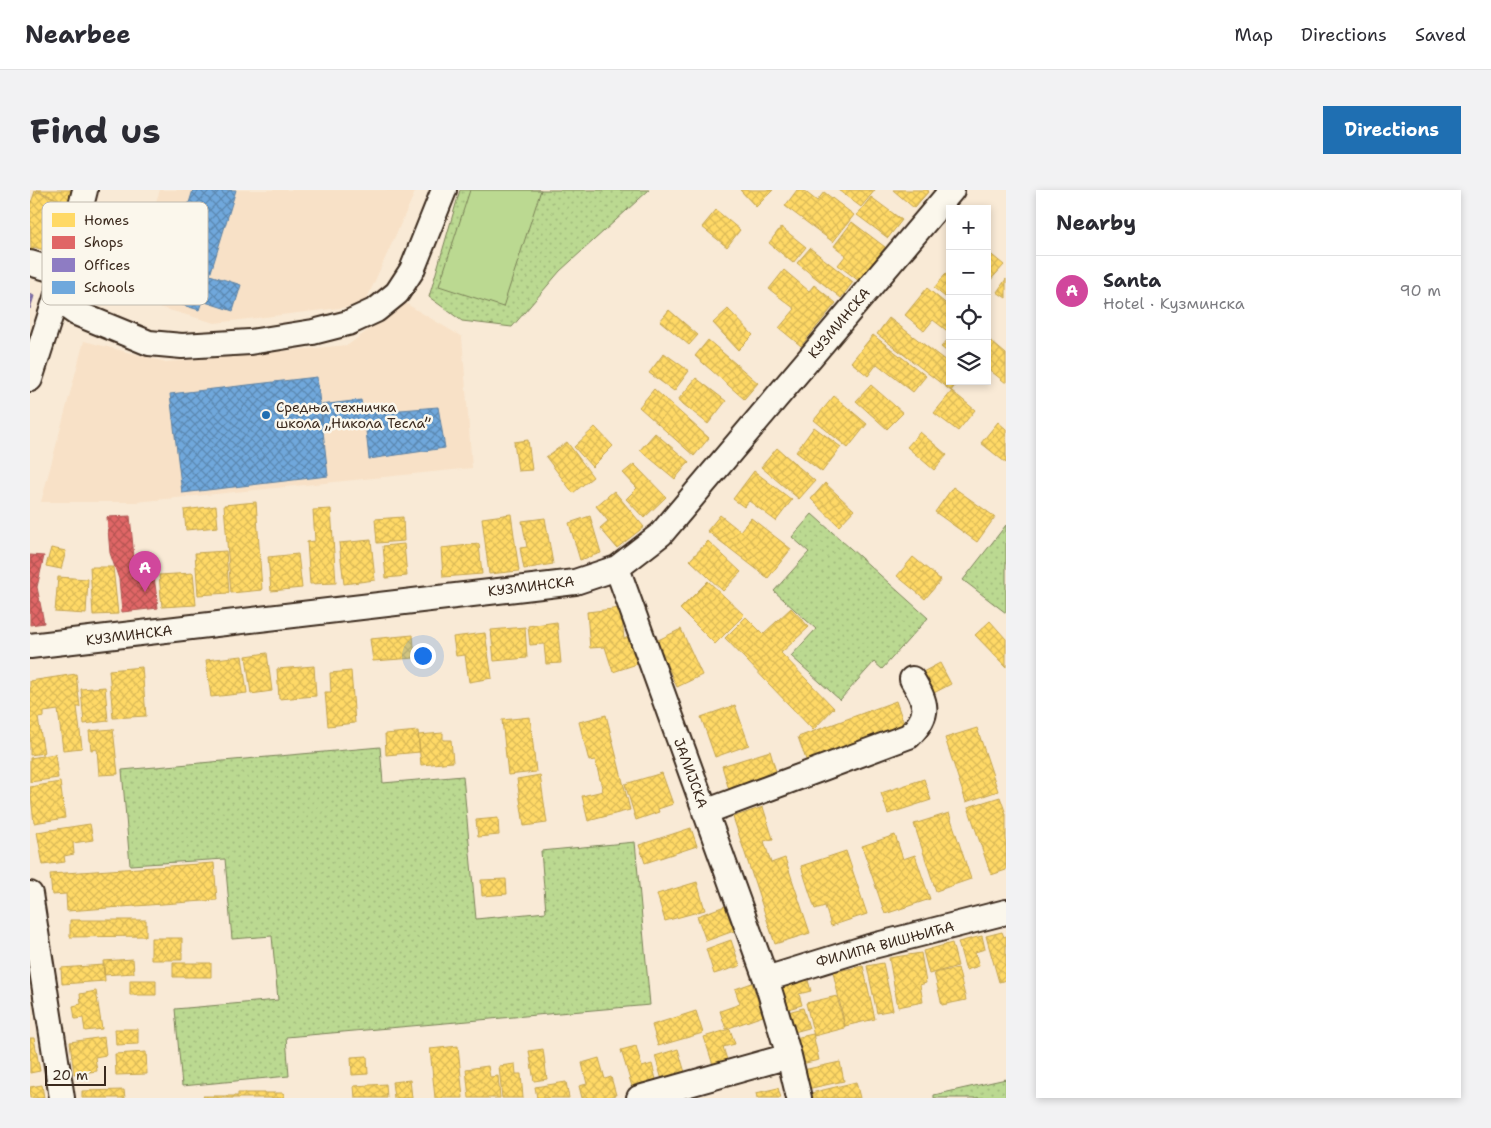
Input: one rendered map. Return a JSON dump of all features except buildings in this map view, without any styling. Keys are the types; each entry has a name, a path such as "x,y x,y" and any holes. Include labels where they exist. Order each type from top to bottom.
{"street":[{"path":"64,305 76,313 149,344 173,346 250,342 313,332 348,323 376,310 396,293 412,270 444,190"},
{"name":"КУЗМИНСКА","path":"30,646 576,582 617,568 662,534 952,190"},
{"path":"30,263 42,267"},
{"path":"30,379 54,305"},
{"name":"ЈАЛИЈСКА","path":"617,568 766,979 789,1056 799,1098"},
{"path":"705,812 909,736 922,721 924,709 923,697 912,679"},
{"path":"30,894 62,1098"},
{"name":"ФИЛИПА ВИШЊИЋА","path":"766,979 869,947 1006,912"},
{"path":"639,1098 789,1056"}],"shaded area":[{"path":"160,190 416,190 364,305 215,323 151,305 208,305 208,202 156,202"},
{"name":"Средња техничка школа „Никола Тесла”","path":"405,303 462,337 472,468 136,502 41,502 84,341 166,362 348,345"}],"green space":[{"path":"460,190 649,190 560,271 512,327 462,321 429,297"},
{"path":"470,190 541,190 503,307 439,286"},
{"path":"812,514 928,618 882,669 874,662 840,700 791,656 816,629 774,591 809,552 792,537"},
{"path":"1006,525 1006,613 963,580"},
{"path":"380,747 383,783 463,776 476,919 546,912 541,851 635,842 650,1005 286,1037 289,1076 182,1086 175,1009 278,1000 272,936 232,939 225,859 130,865 122,770"},
{"path":"1006,1079 1006,1098 934,1098 934,1095"}],"place":[{"name":"Средња техничка школа „Никола Тесла”","path":"266,415"},
{"name":"Santa","path":"145,592"}]}
